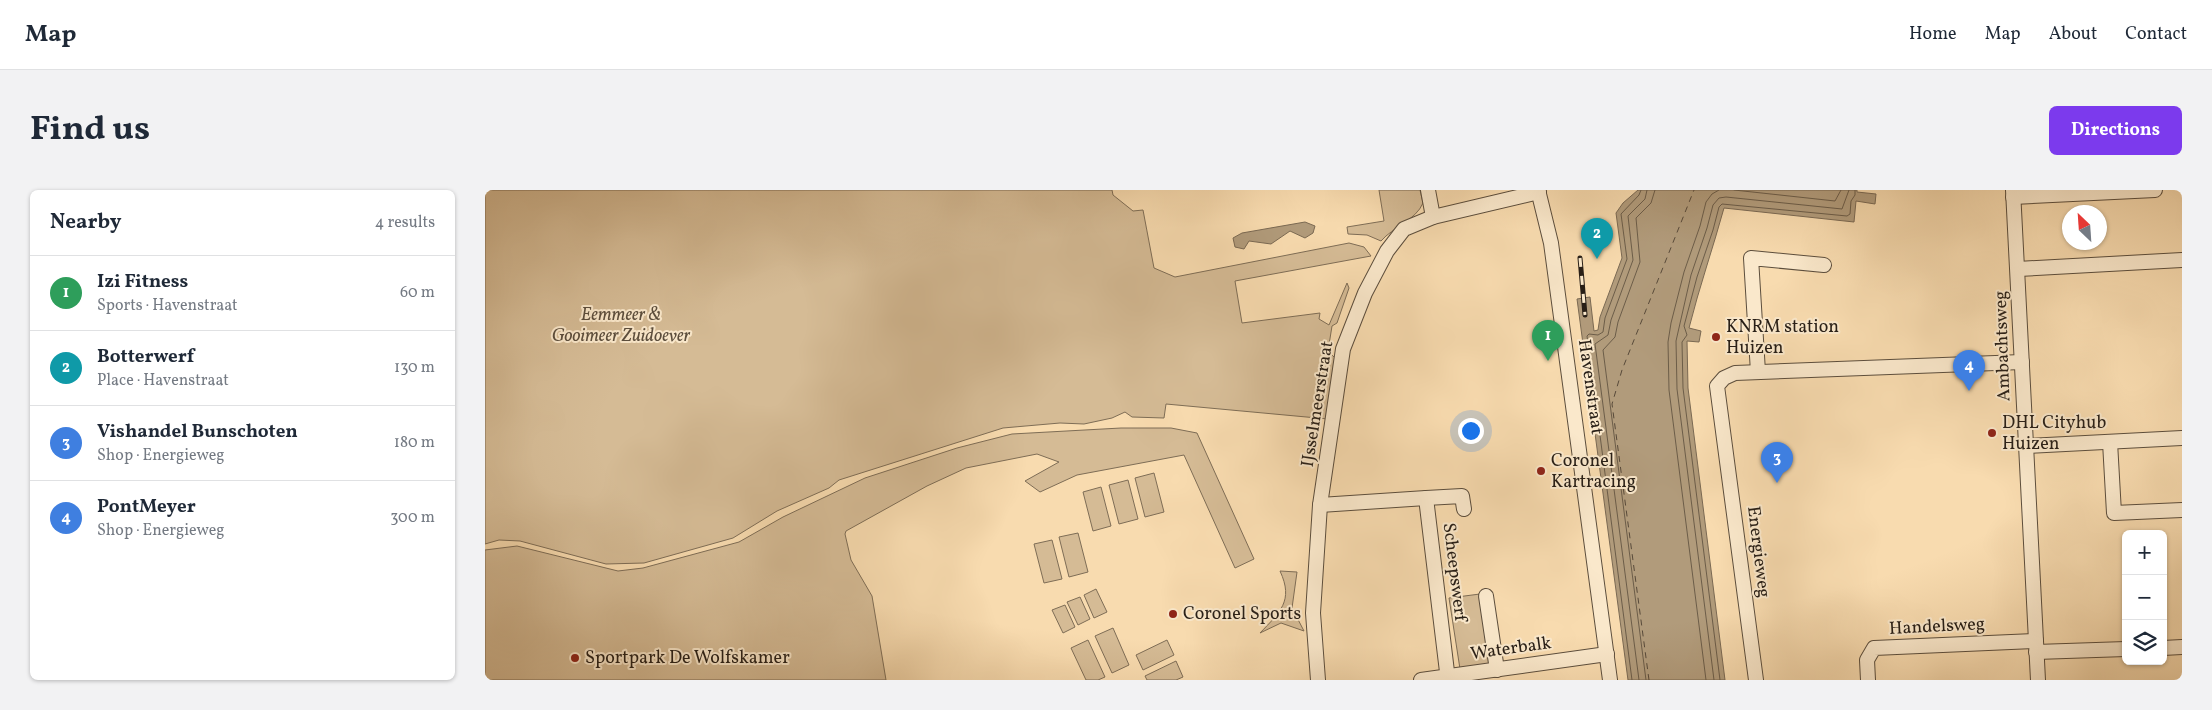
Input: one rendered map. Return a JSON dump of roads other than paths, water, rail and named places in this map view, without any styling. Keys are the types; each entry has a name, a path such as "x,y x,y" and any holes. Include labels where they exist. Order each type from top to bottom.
{"street":[{"path":"1428,190 1433,217"},
{"path":"2013,194 2155,190"},
{"name":"IJsselmeerstraat","path":"1318,680 1313,613 1320,505 1343,349 1365,293 1387,251 1404,229 1433,217 1539,191"},
{"name":"Havenstraat","path":"1539,191 1551,243 1611,680"},
{"name":"Ambachtsweg","path":"2013,194 2037,680"},
{"path":"1758,372 1751,258 1824,265"},
{"path":"2018,269 2182,260"},
{"name":"Energieweg","path":"1756,680 1717,386 1730,374 2022,362"},
{"path":"2026,446 2182,438"},
{"path":"2110,442 2114,514 2182,510"},
{"name":"Scheepswerf","path":"1320,505 1463,496 1464,509"},
{"name":"Scheepswerf","path":"1425,498 1448,678"},
{"name":"Scheepswerf","path":"1486,596 1497,670"},
{"path":"2036,646 2122,649"},
{"name":"Handelsweg","path":"1868,680 1867,660 1874,648 2036,646"},
{"path":"2167,648 2182,647"},
{"name":"Waterbalk","path":"1421,680 1448,678 1607,654"}],"water":[{"path":"1638,190 1857,190 1857,192 1876,194 1875,204 1856,201 1854,222 1724,208 1689,328 1701,331 1699,342 1687,341 1688,388 1725,680 1628,680 1577,299 1590,297 1594,331 1598,330 1600,317 1622,258 1616,213 1623,203"},
{"path":"1305,222 1315,226 1313,233 1305,238 1290,231 1271,244 1249,241 1244,249 1235,247 1233,238 1242,233"}],"railway":[{"path":"1580,258 1585,315"}],"place":[{"name":"Botterwerf","path":"1597,259"},
{"name":"KNRM station Huizen","path":"1716,337"},
{"name":"Izi Fitness","path":"1548,361"},
{"name":"PontMeyer","path":"1969,391"},
{"name":"DHL Cityhub Huizen","path":"1992,433"},
{"name":"Coronel Kartracing","path":"1541,471"},
{"name":"Vishandel Bunschoten","path":"1777,483"},
{"name":"Coronel Sports","path":"1173,614"},
{"name":"Sportpark De Wolfskamer","path":"575,658"}],"park label":[{"name":"Eemmeer & Gooimeer Zuidoever","path":"621,325"}]}
